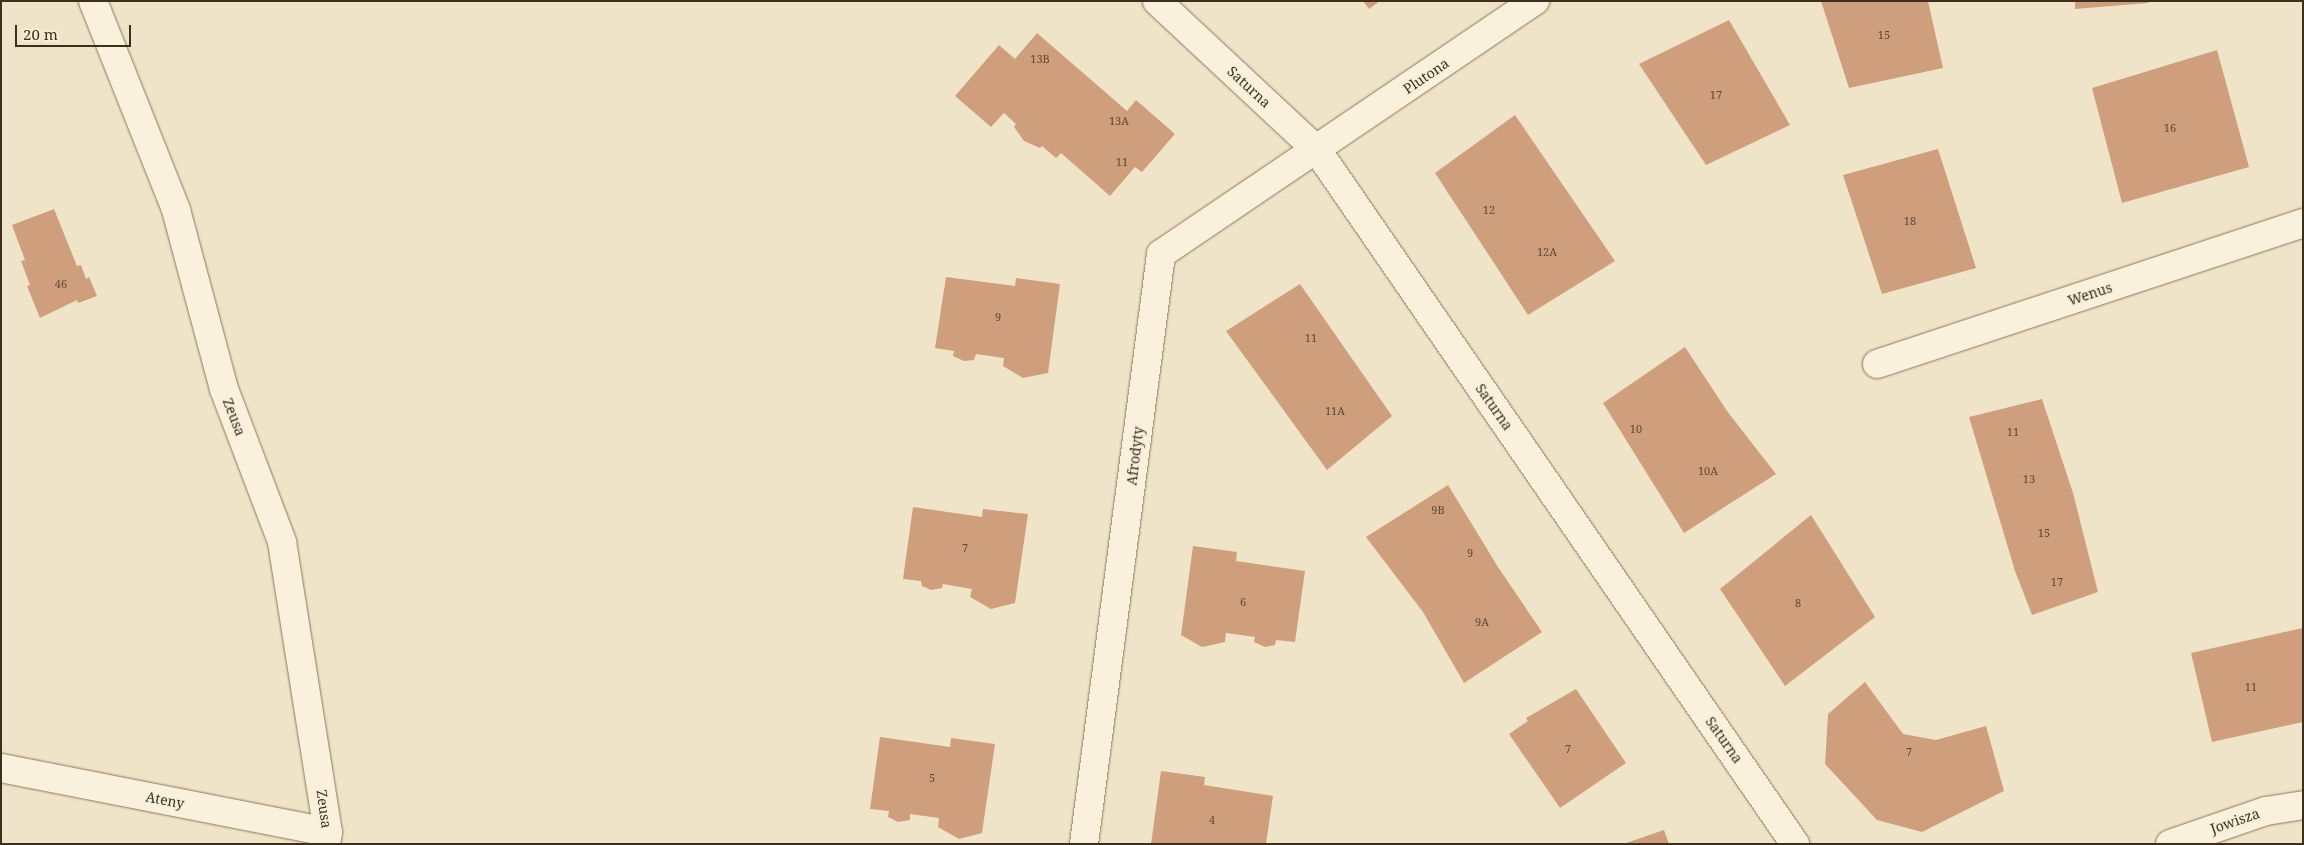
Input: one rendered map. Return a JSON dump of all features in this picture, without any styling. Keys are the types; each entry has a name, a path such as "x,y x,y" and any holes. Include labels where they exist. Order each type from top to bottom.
{"street":[{"name":"Zeusa","path":"93,1 176,210 224,389 282,542 327,838"},
{"name":"Saturna","path":"1157,1 1317,150 1795,844"},
{"name":"Plutona","path":"1317,150 1535,1"},
{"name":"Afrodyty","path":"1084,844 1161,254 1317,150"},
{"name":"Wenus","path":"1877,364 2303,223"},
{"name":"Ateny","path":"1,768 327,838"},
{"name":"Jowisza","path":"2170,844 2266,811 2303,805"}],"building":[{"path":"1363,1 1380,1 1369,9"},
{"path":"1821,1 1928,1 1943,68 1849,88"},
{"path":"2075,1 2148,1 2148,3 2075,9"},
{"path":"1729,20 1790,125 1706,165 1639,64"},
{"path":"1037,33 1127,111 1136,100 1175,134 1142,172 1135,167 1110,196 1061,153 1056,158 1042,146 1040,148 1024,141 1014,127 1016,124 1004,113 991,127 955,96 999,45 1015,59"},
{"path":"2217,50 2249,167 2122,203 2092,88"},
{"path":"1515,115 1615,261 1528,315 1435,173"},
{"path":"1938,149 1976,268 1882,294 1843,175"},
{"path":"54,209 77,266 81,265 86,279 89,277 97,296 78,303 77,300 40,318 27,286 30,285 21,261 25,260 12,225"},
{"path":"946,277 1015,286 1016,278 1060,284 1048,373 1023,378 1003,366 1004,358 976,354 974,360 964,361 953,356 954,351 935,348"},
{"path":"1300,284 1392,416 1327,470 1226,331"},
{"path":"1685,347 1727,411 1776,474 1684,533 1603,403"},
{"path":"2042,399 2073,493 2098,592 2032,615 2015,571 1969,417"},
{"path":"1448,485 1498,567 1542,632 1464,683 1423,612 1366,537"},
{"path":"913,507 982,517 983,509 1028,514 1015,603 991,609 970,597 972,589 943,584 942,588 931,590 922,586 921,581 903,579"},
{"path":"1811,515 1875,617 1785,686 1720,589"},
{"path":"1193,546 1237,552 1236,561 1305,571 1295,642 1276,640 1275,645 1265,647 1254,642 1255,637 1226,633 1225,642 1202,647 1181,635"},
{"path":"2303,628 2303,722 2212,742 2191,653"},
{"path":"1865,682 1903,734 1936,740 1986,726 2004,791 1922,832 1877,820 1825,764 1828,714"},
{"path":"1576,689 1626,763 1560,808 1509,734 1528,721 1526,718"},
{"path":"880,737 950,747 951,738 995,744 982,833 959,839 938,827 939,818 910,814 910,820 898,822 888,817 889,811 870,809"},
{"path":"1161,771 1205,777 1204,785 1273,796 1266,844 1151,844"},
{"path":"1664,830 1669,844 1626,844 1626,843"}]}
